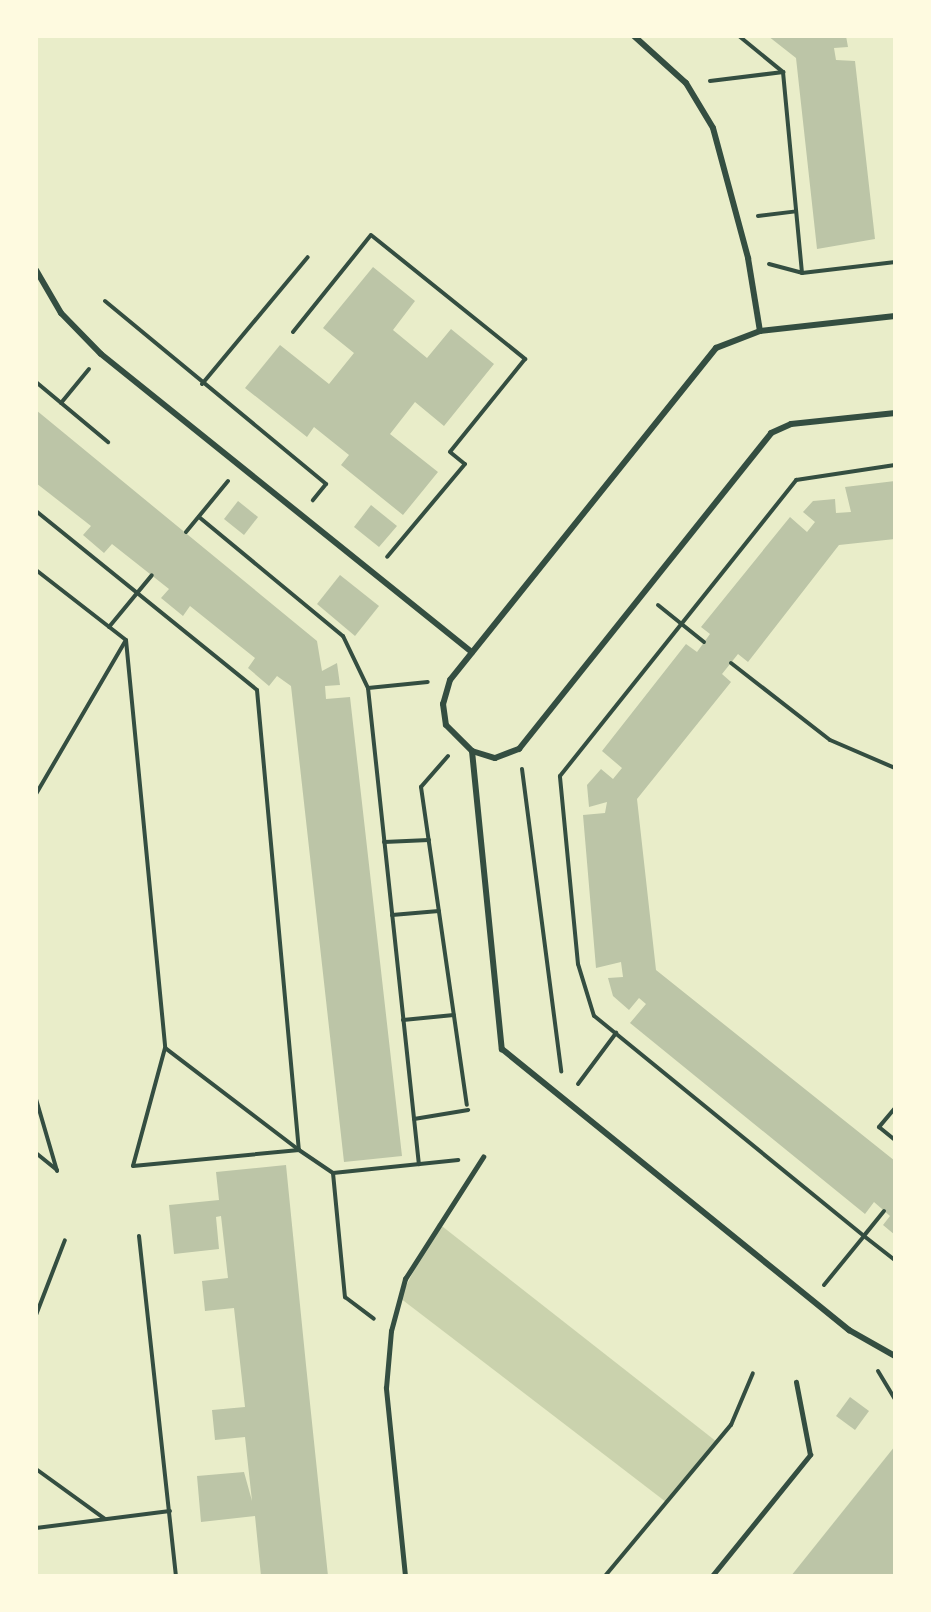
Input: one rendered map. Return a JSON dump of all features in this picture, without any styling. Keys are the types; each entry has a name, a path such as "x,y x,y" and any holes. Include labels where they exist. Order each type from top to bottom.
{"street":[{"path":"634,36 686,83 713,128 748,258 760,331"},
{"path":"36,270 61,314 101,354 472,652"},
{"path":"895,316 760,331 716,348 450,680 442,705 447,725 459,744 472,751 495,758 519,748 771,433 791,424 895,412"},
{"path":"472,751 502,1049 812,1300 895,1356"}],"lane":[{"path":"405,1576 386,1388 391,1331 405,1279 483,1157"},
{"path":"712,1576 810,1455 796,1383"}],"path":[{"path":"739,36 783,72 802,273"},
{"path":"686,83 783,72"},
{"path":"757,216 796,211"},
{"path":"293,332 371,235 525,359 450,452 465,464 373,574"},
{"path":"202,384 308,257"},
{"path":"748,258 802,273 895,262"},
{"path":"105,301 202,384 326,484 301,514"},
{"path":"61,403 101,354"},
{"path":"36,382 108,442"},
{"path":"186,532 240,465"},
{"path":"895,465 796,480 561,776 578,964 594,1016 895,1260"},
{"path":"36,511 257,690 299,1150"},
{"path":"199,517 343,636 368,688 419,1164"},
{"path":"36,570 126,640 165,1048 133,1166 299,1150"},
{"path":"109,627 152,575"},
{"path":"644,593 704,642"},
{"path":"36,794 126,640"},
{"path":"731,663 830,740 895,768"},
{"path":"368,688 450,680"},
{"path":"459,744 421,787 467,1105"},
{"path":"519,748 565,1101"},
{"path":"384,842 429,840"},
{"path":"392,915 439,911"},
{"path":"403,1020 454,1015"},
{"path":"565,1101 616,1034"},
{"path":"165,1048 299,1150 333,1173 483,1157"},
{"path":"36,1099 57,1171 36,1153"},
{"path":"895,1108 879,1127 895,1140"},
{"path":"414,1119 468,1110"},
{"path":"333,1173 345,1297 391,1331"},
{"path":"812,1300 884,1211"},
{"path":"139,1236 176,1576"},
{"path":"36,1315 65,1240"},
{"path":"605,1576 731,1425 753,1373"},
{"path":"36,1469 105,1519"},
{"path":"36,1528 170,1511"}],"green space":[{"path":"438,1223 717,1442 666,1502 400,1298"}],"building":[{"path":"768,36 846,36 848,47 834,48 836,60 855,61 875,239 817,249 796,58"},
{"path":"373,267 415,301 393,330 427,358 451,329 494,364 444,426 415,402 390,434 438,472 403,515 341,465 349,455 314,427 307,437 245,388 280,345 329,384 354,353 323,328"},
{"path":"36,410 317,641 322,671 337,663 340,685 325,686 326,699 350,697 402,1156 344,1162 291,686 277,676 269,686 248,668 255,658 190,606 183,616 161,598 169,589 112,544 104,553 83,535 91,526 36,483"},
{"path":"895,481 895,539 839,545 748,662 738,654 722,674 731,682 637,799 656,970 895,1161 895,1235 883,1225 890,1216 874,1202 865,1214 630,1023 646,1004 639,998 629,1010 613,996 608,978 623,977 621,962 596,968 583,815 605,813 607,802 589,807 587,785 601,769 613,779 622,768 602,751 686,644 697,652 710,634 701,627 790,517 807,532 815,522 803,512 813,501 835,499 836,513 851,512 845,487"},
{"path":"238,501 258,517 244,535 224,519"},
{"path":"371,505 397,526 379,547 354,527"},
{"path":"340,575 379,606 355,636 317,604"},
{"path":"286,1165 328,1576 261,1576 255,1516 201,1522 197,1476 244,1472 252,1501 245,1437 215,1440 212,1410 245,1407 234,1308 205,1311 202,1281 228,1278 221,1216 216,1217 219,1249 174,1254 169,1205 219,1200 216,1172"},
{"path":"850,1397 869,1411 855,1430 836,1416"},
{"path":"895,1446 895,1576 791,1576"}]}
